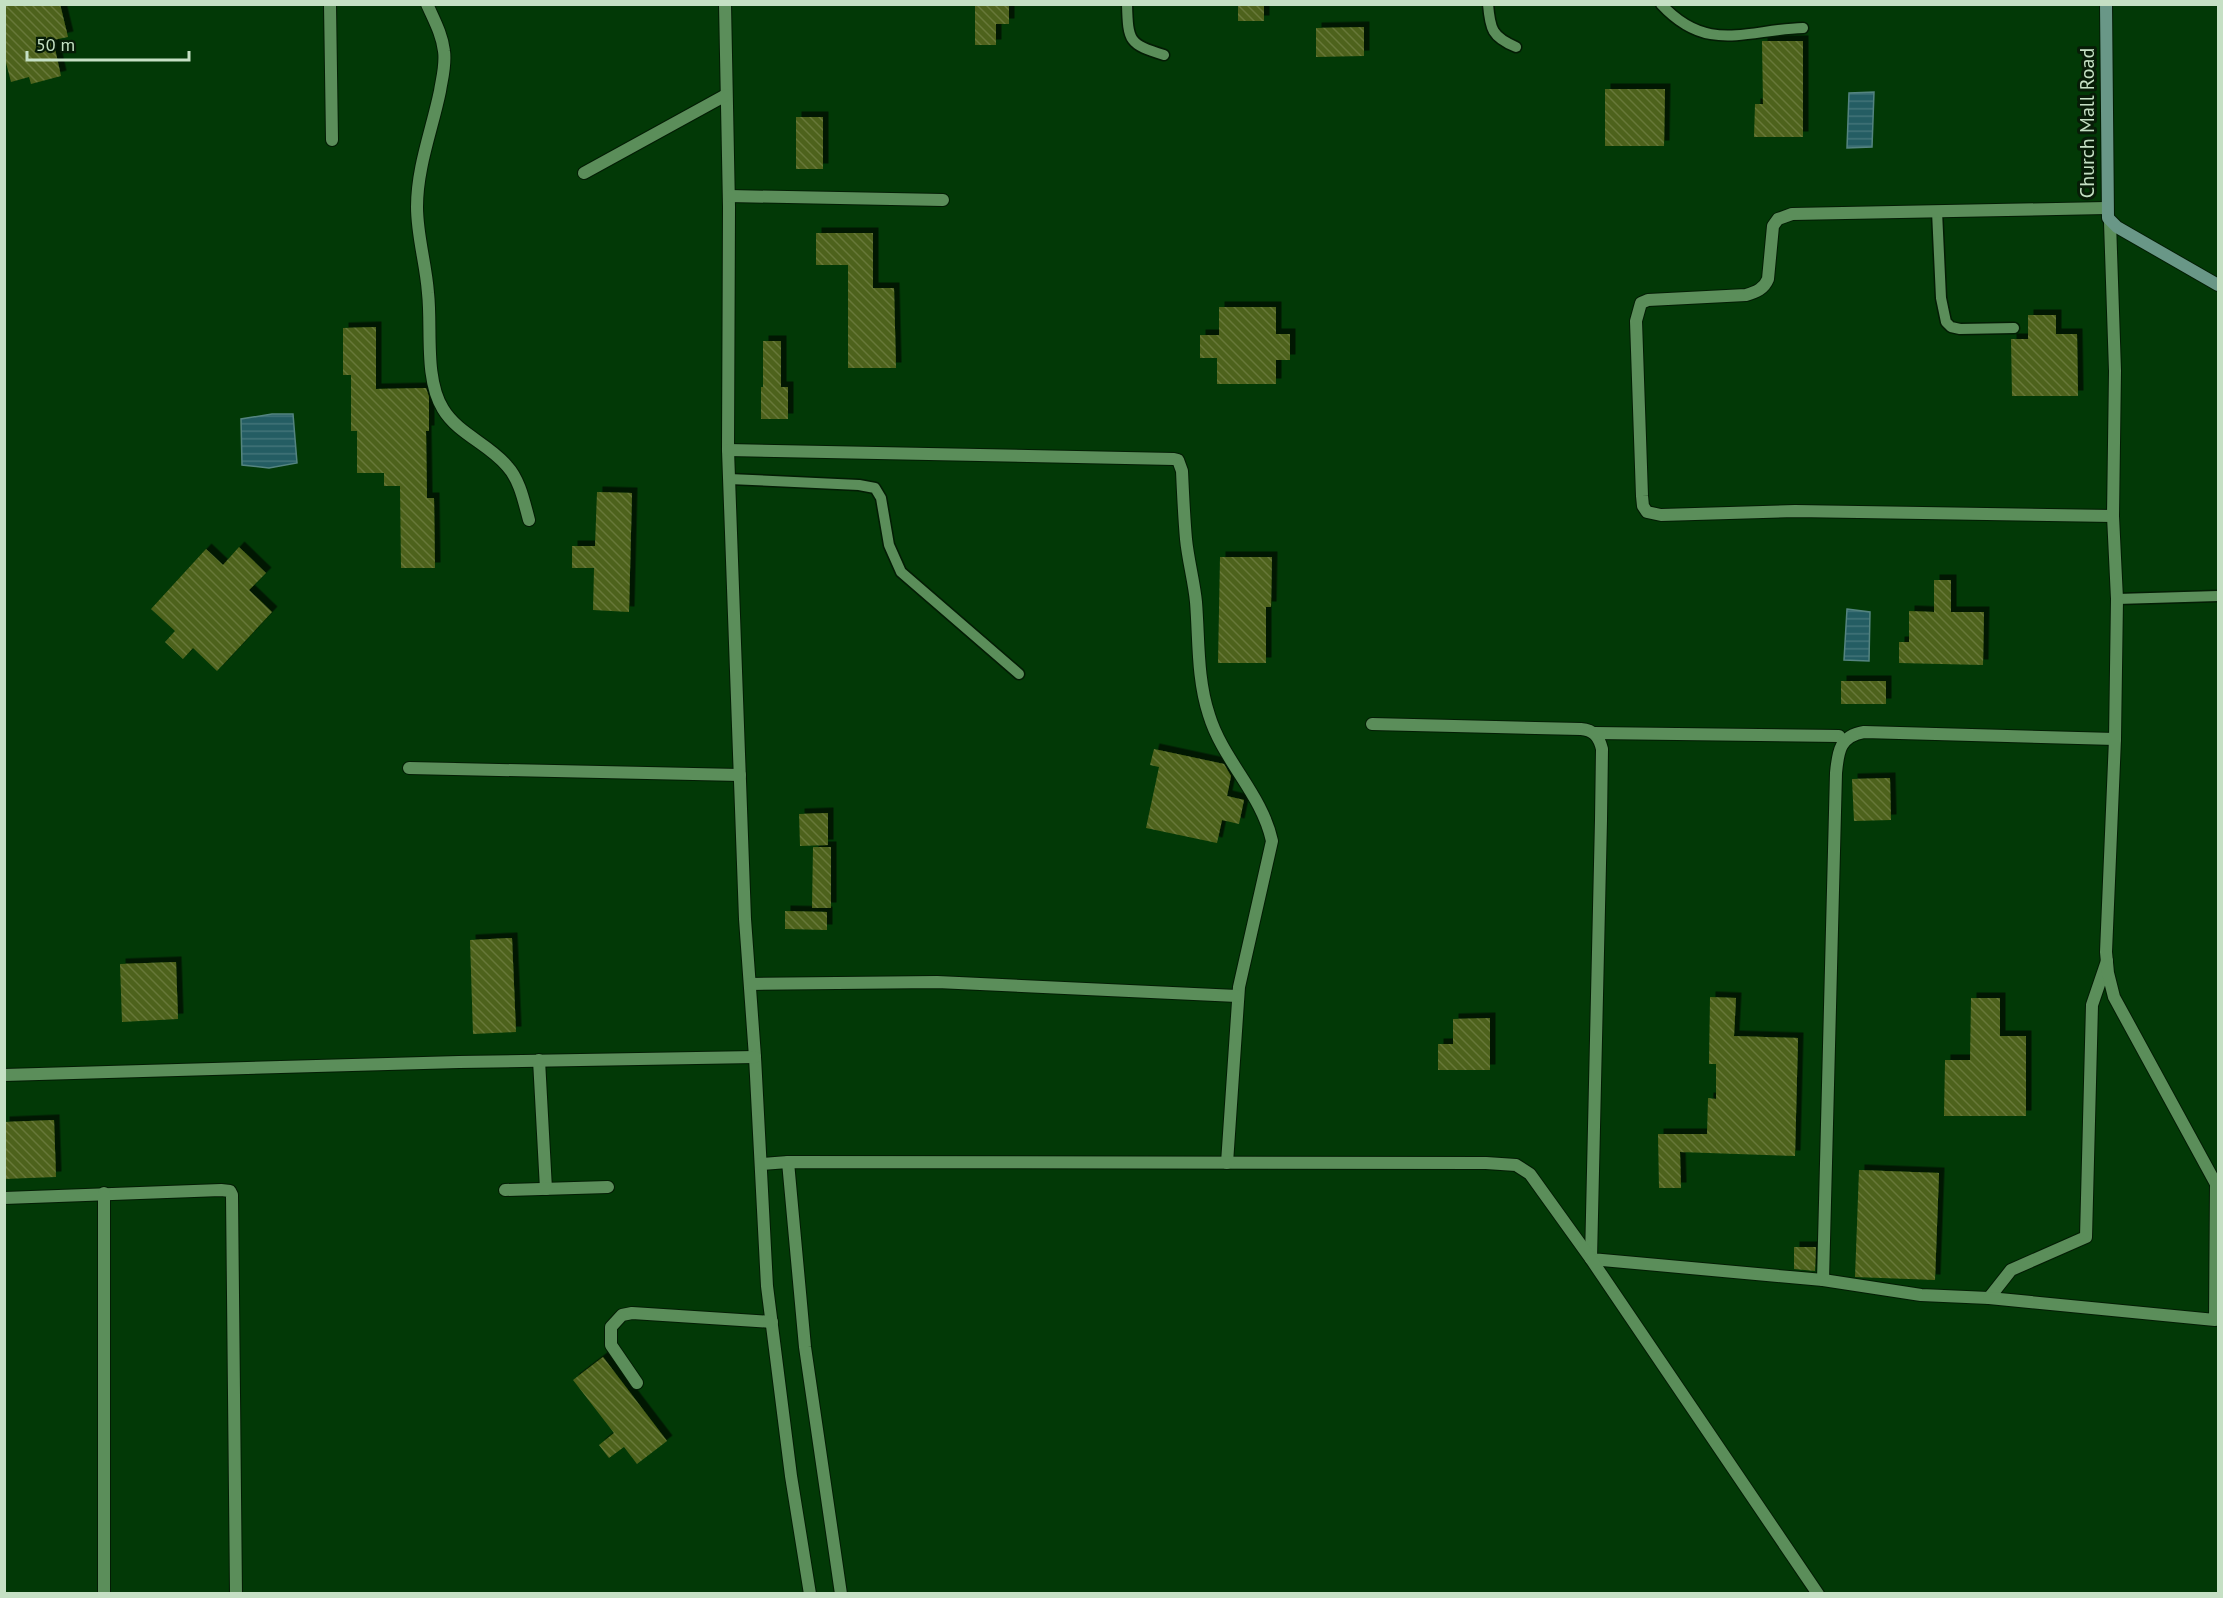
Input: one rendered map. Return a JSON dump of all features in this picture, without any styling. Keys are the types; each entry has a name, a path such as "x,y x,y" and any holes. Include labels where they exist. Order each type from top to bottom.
{"street":[{"path":"330,4 332,141"},
{"path":"427,4 441,35 445,54 444,72 434,120 424,149 417,208 429,293 432,376 436,396 454,424 509,468 518,483 529,520"},
{"path":"725,4 729,196 728,450 745,919 755,1057 764,1251 791,1476 810,1593"},
{"name":"Church Mall Road","path":"2106,4 2106,208 2110,222 2218,285"},
{"path":"584,173 726,95"},
{"path":"729,196 943,200"},
{"path":"2106,208 1833,212 1785,215 1773,226 1766,285 1746,296 1648,300 1641,303 1636,321 1643,506 1647,512 1661,515 1795,511 2113,516"},
{"path":"1591,1259 1823,1280 1921,1295 1989,1298 2215,1320 2216,1184 2114,998 2107,961 2115,739 2117,599 2113,516 2115,371 2110,222"},
{"path":"728,450 1178,460 1182,471 1186,540 1195,599 1199,666 1204,699 1224,749 1261,808 1269,826 1272,841 1246,946 1237,996 1227,1163"},
{"path":"1372,724 1581,729 1594,733 1839,736"},
{"path":"1823,1280 1836,773 1837,759 1842,744 1848,737 1864,732 2115,739"},
{"path":"1591,1259 1602,749 1594,733"},
{"path":"409,768 740,775"},
{"path":"1989,1298 2011,1270 2086,1237 2092,1005 2107,961"},
{"path":"750,984 937,982 1237,996"},
{"path":"4,1075 539,1060 755,1057"},
{"path":"539,1060 546,1189"},
{"path":"761,1164 788,1162 1516,1165 1530,1174 1591,1259 1818,1593"},
{"path":"788,1162 804,1337 841,1593"},
{"path":"505,1190 608,1188"},
{"path":"4,1198 104,1193 230,1191 232,1195 236,1593"},
{"path":"104,1193 104,1593"},
{"path":"637,1383 611,1345 611,1327 622,1315 632,1313 772,1322"}],"lane":[{"path":"1127,4 1128,24 1132,39 1141,48 1164,55"},
{"path":"1488,4 1492,31 1498,38 1516,46"},
{"path":"1661,4 1683,25 1714,36 1735,36 1803,28"},
{"path":"1937,211 1941,298 1946,322 1951,327 1960,329 2014,328"},
{"path":"729,479 859,485 875,488 881,498 888,545 901,572 1019,674"},
{"path":"2117,599 2218,596"}],"water":[{"path":"1874,92 1872,147 1847,148 1849,93"},
{"path":"272,414 293,414 297,463 269,468 242,465 241,419"},
{"path":"1847,609 1870,612 1869,661 1844,660"}],"building":[{"path":"4,4 60,4 68,37 53,40 61,76 31,84 29,77 11,82 4,55"},
{"path":"975,4 1009,4 1009,24 996,24 996,45 975,45"},
{"path":"1238,4 1264,4 1264,21 1238,21"},
{"path":"1364,27 1364,56 1316,57 1316,28"},
{"path":"1762,41 1803,41 1803,137 1754,137 1755,104 1763,104"},
{"path":"1605,89 1665,89 1664,146 1605,146"},
{"path":"796,117 823,117 823,169 796,169"},
{"path":"816,233 873,233 873,288 894,288 896,368 848,368 848,265 816,265"},
{"path":"1219,307 1276,307 1276,334 1290,334 1290,360 1276,360 1276,384 1217,384 1217,358 1200,358 1200,335 1219,335"},
{"path":"2028,315 2056,315 2056,334 2077,334 2078,396 2012,396 2011,339 2028,339"},
{"path":"376,327 376,389 426,388 429,397 429,431 426,431 427,498 434,498 435,568 401,568 400,486 384,486 384,473 357,473 357,431 351,431 351,375 343,375 343,328"},
{"path":"763,341 781,341 781,387 788,387 788,419 761,419"},
{"path":"597,492 632,493 629,612 593,610 594,568 572,568 572,546 595,546"},
{"path":"239,547 266,573 249,590 272,612 217,671 193,648 183,659 165,642 175,631 151,609 206,549 223,565"},
{"path":"1220,557 1272,557 1271,607 1266,607 1266,663 1218,663"},
{"path":"1934,580 1951,580 1951,612 1984,612 1983,665 1899,663 1899,642 1909,642 1909,611 1934,612"},
{"path":"1841,681 1886,681 1886,704 1841,704"},
{"path":"1154,749 1224,764 1231,776 1227,796 1244,800 1239,824 1222,820 1217,843 1146,828 1159,767 1150,765"},
{"path":"1890,778 1891,820 1854,821 1852,779"},
{"path":"828,813 828,845 800,846 799,814"},
{"path":"813,847 831,847 831,908 812,908"},
{"path":"785,911 827,912 827,930 785,929"},
{"path":"512,938 516,1032 473,1034 470,940"},
{"path":"176,962 178,1019 122,1022 120,964"},
{"path":"1710,997 1736,998 1734,1036 1798,1038 1795,1156 1680,1152 1681,1188 1659,1188 1658,1134 1707,1134 1708,1098 1716,1099 1716,1064 1709,1064"},
{"path":"1971,998 2000,998 2000,1036 2026,1036 2026,1116 1944,1116 1945,1060 1970,1060"},
{"path":"1490,1018 1490,1070 1438,1070 1438,1044 1453,1044 1453,1019"},
{"path":"54,1120 56,1177 4,1179 4,1122"},
{"path":"1859,1170 1939,1173 1935,1280 1855,1277"},
{"path":"1794,1247 1816,1247 1815,1271 1794,1269"},
{"path":"603,1357 667,1441 637,1464 624,1447 609,1458 599,1445 614,1433 573,1380"}]}
